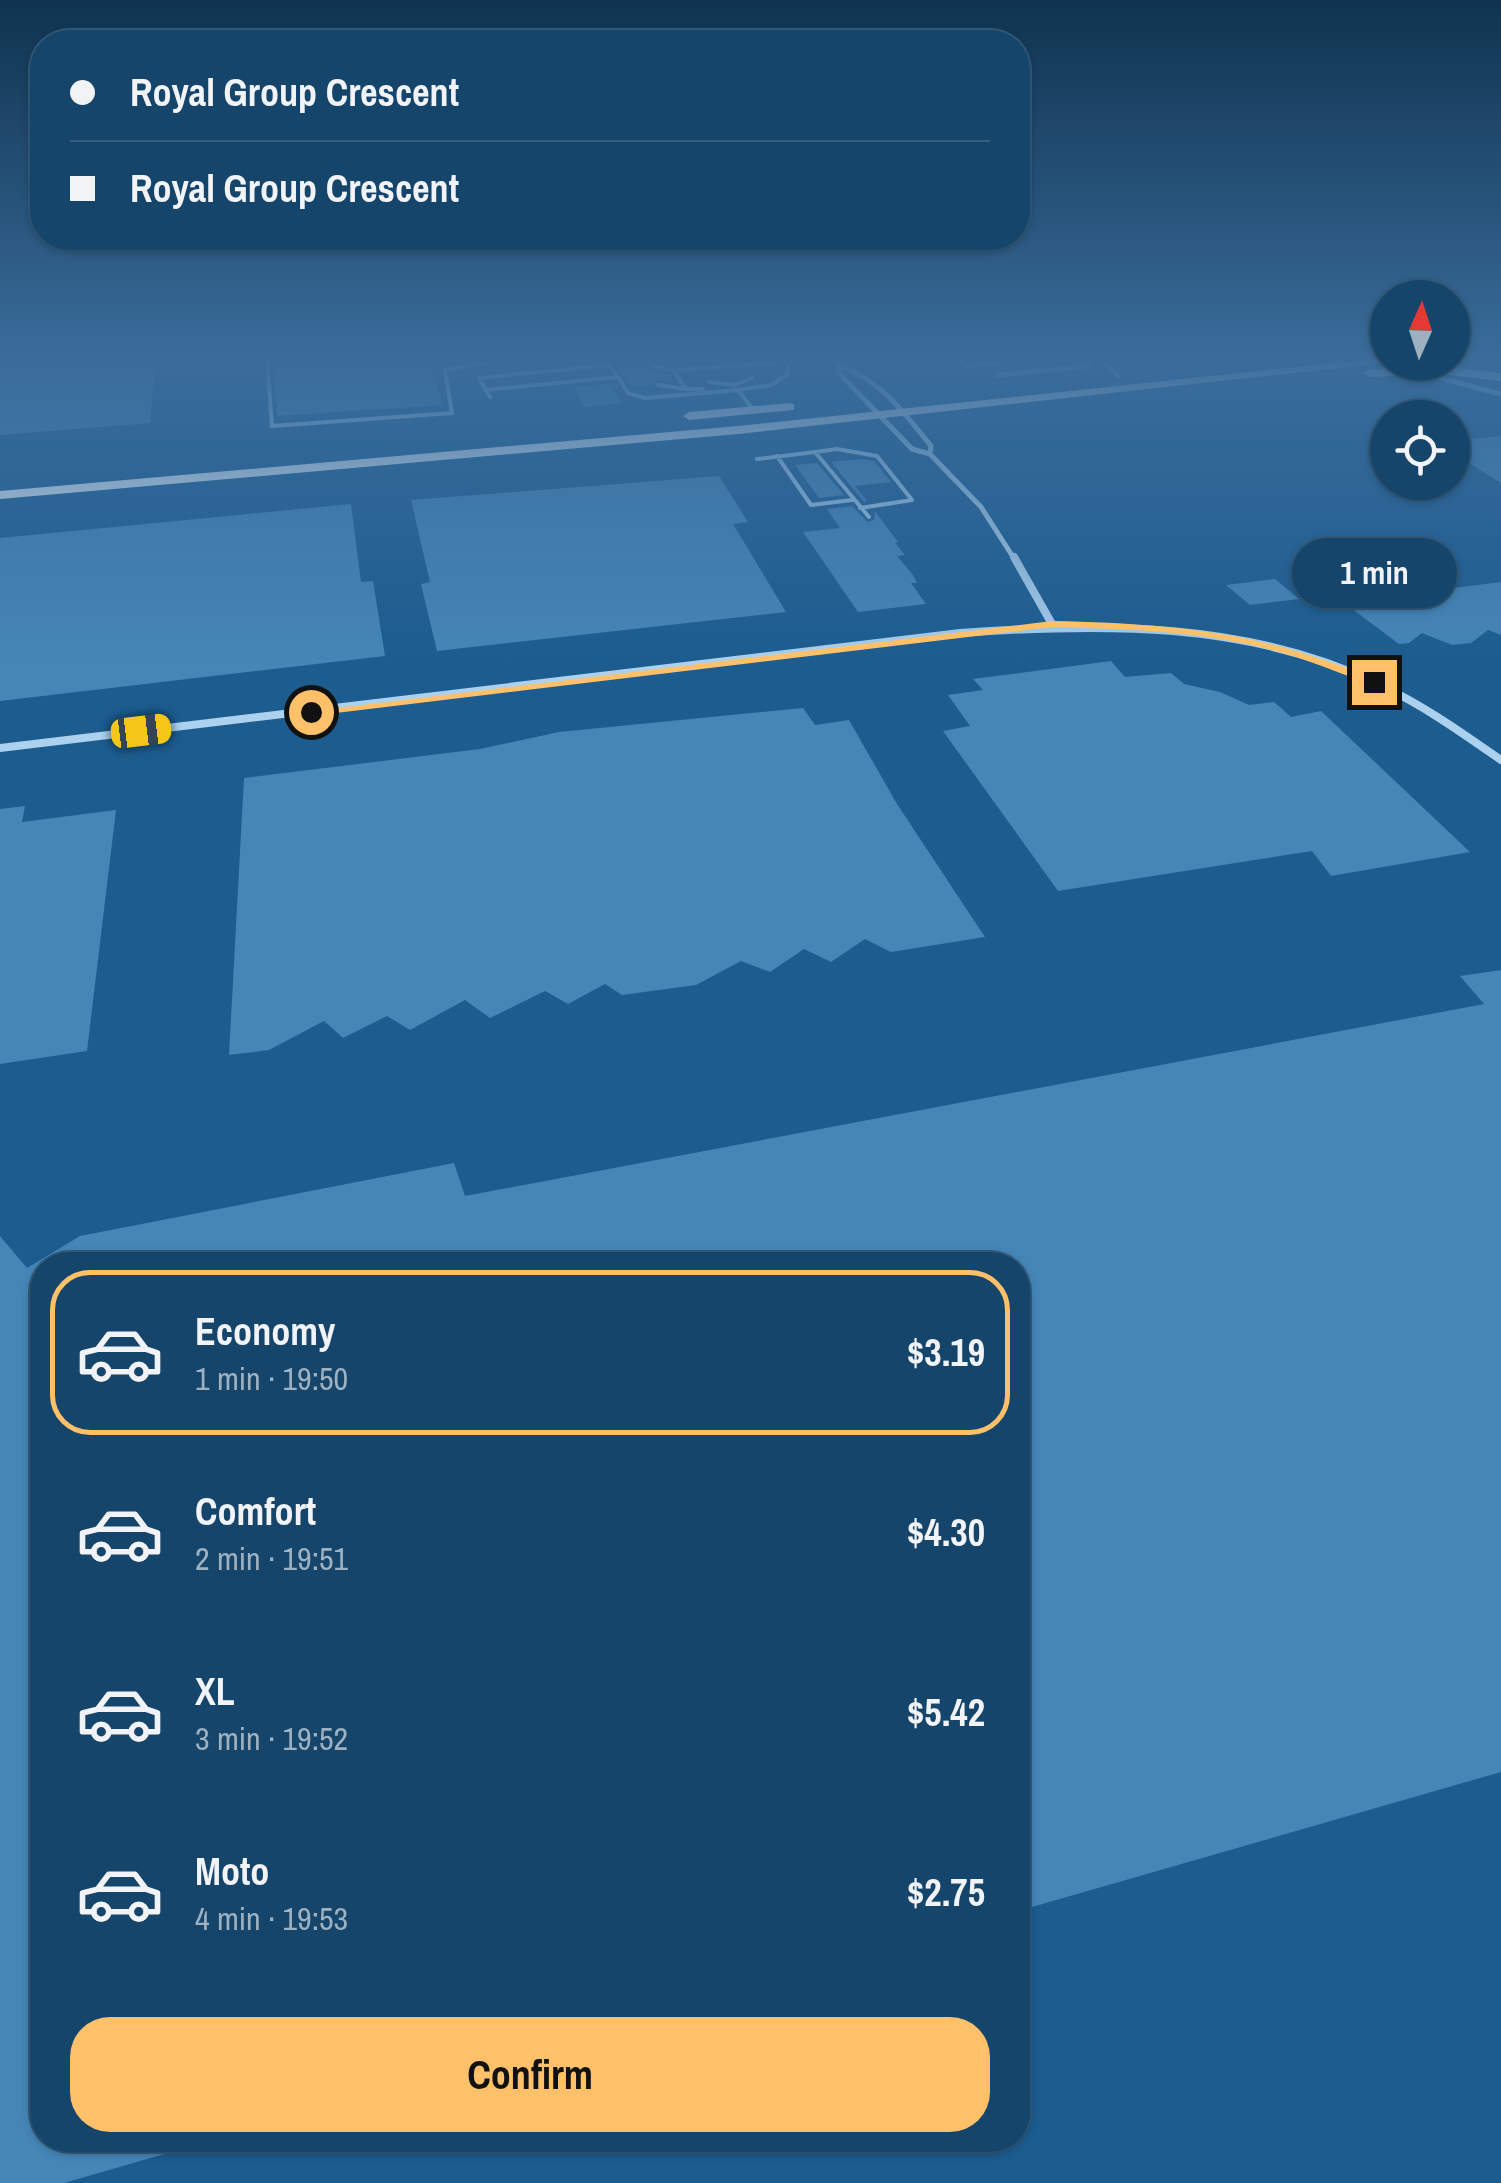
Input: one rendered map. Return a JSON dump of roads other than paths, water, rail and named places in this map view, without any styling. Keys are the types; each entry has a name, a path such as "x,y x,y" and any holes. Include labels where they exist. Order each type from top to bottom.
{"main road":[{"path":"0,483 238,460"},
{"path":"0,495 386,460"}],"street":[{"path":"935,460 1000,531 1052,624"},
{"path":"0,748 1052,624 1156,626 1286,650 1405,695 1436,712 1501,760"}],"lane":[{"path":"779,460 811,504 852,500"},
{"path":"821,460 870,518"},
{"path":"860,508 912,500 880,460"},
{"path":"812,464 823,463"},
{"path":"784,467 795,466"},
{"path":"817,471 829,470"},
{"path":"790,474 800,473"},
{"path":"822,478 834,477"},
{"path":"794,481 806,480"},
{"path":"828,486 840,485"},
{"path":"800,488 811,487"}]}
